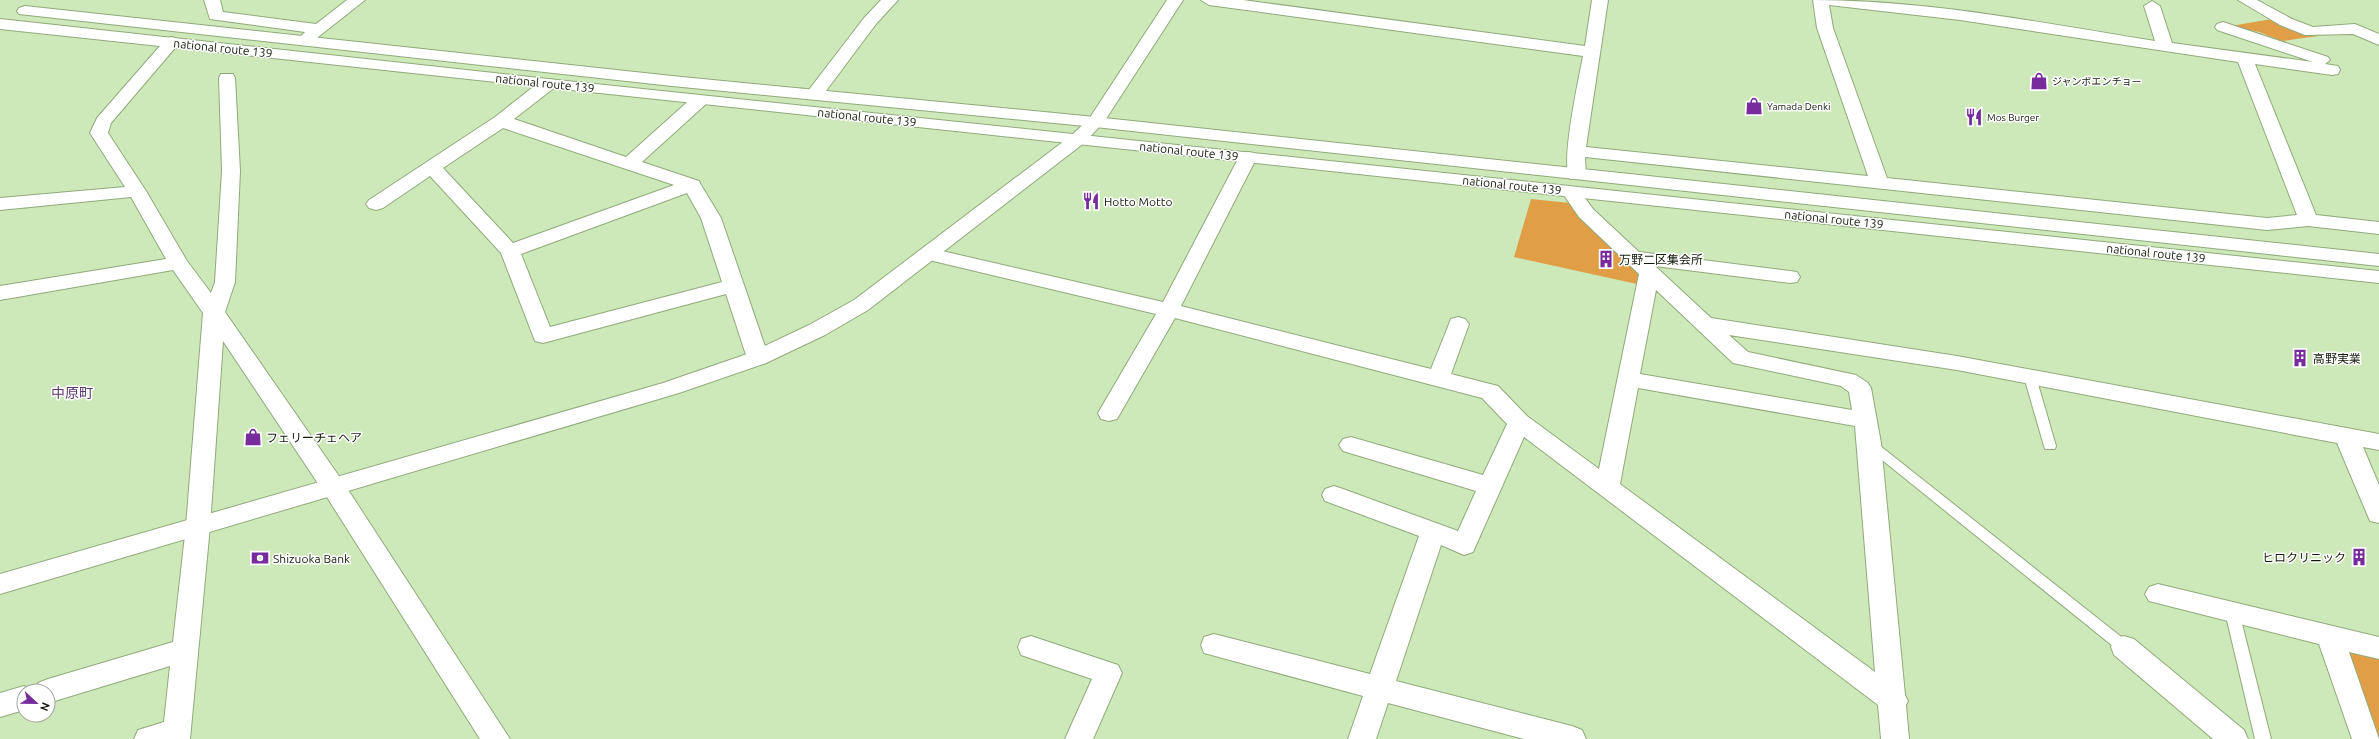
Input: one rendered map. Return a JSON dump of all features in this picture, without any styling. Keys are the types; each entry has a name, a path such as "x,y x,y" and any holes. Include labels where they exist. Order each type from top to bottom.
{"main road":[{"path":"212,0 216,16 319,29"},
{"path":"302,41 357,0"},
{"path":"814,95 870,21 890,0"},
{"path":"0,584 334,488 671,388 758,358 817,330 855,308 929,254 1078,139 1095,122 1174,0"},
{"path":"1209,0 1591,52"},
{"path":"1600,0 1576,151 1573,183 1586,213 1632,258 1741,358 1848,380 1860,388 1867,432 1894,701 1895,739"},
{"path":"1821,0 1825,28 1880,184"},
{"path":"1824,0 1960,15 2245,59 2332,70 2327,62 2318,58 2223,27"},
{"path":"2246,0 2286,22 2311,32 2355,28 2379,40"},
{"path":"2152,6 2165,47"},
{"name":"national route 139","path":"0,8 814,95 1095,122 1573,183 2379,277"},
{"name":"national route 139","path":"0,24 548,84 1248,157 1573,183 1795,198 2379,260"},
{"path":"172,42 103,122 99,133 137,191 178,263 214,312 334,488 496,739"},
{"path":"2245,59 2308,220"},
{"path":"148,739 176,734 198,526 214,312 225,282 231,179 227,78"},
{"path":"376,204 431,166 501,121 548,84"},
{"path":"629,164 700,100"},
{"path":"501,121 692,185 711,218 758,358"},
{"path":"1576,151 2267,224 2308,220 2379,228"},
{"path":"1109,413 1169,310 1248,157"},
{"path":"431,166 510,251 543,336 733,286"},
{"path":"1788,174 1795,198"},
{"path":"510,251 692,185"},
{"path":"0,204 137,191"},
{"path":"2021,199 2032,223"},
{"path":"929,254 1169,310 1439,377 1490,392 1520,422 1606,488 1894,701"},
{"path":"1632,258 1790,277"},
{"path":"0,293 178,263"},
{"path":"1606,488 1649,273"},
{"path":"1439,377 1458,324"},
{"path":"1705,324 1957,363 2379,442"},
{"path":"1627,379 1867,432"},
{"path":"1334,495 1433,531 1464,545 1489,486 1520,422"},
{"path":"2346,435 2379,514"},
{"path":"1350,445 1489,486"},
{"path":"1362,739 1433,531"},
{"path":"2158,594 2379,648"},
{"path":"2330,637 2366,739"},
{"path":"1214,646 1572,739"},
{"path":"1031,647 1108,672 1079,739"},
{"path":"2124,647 2234,739"},
{"path":"56,689 184,650"},
{"path":"0,705 16,700"}],"lane":[{"path":"2030,377 2050,446"},
{"path":"1867,432 2124,647"},
{"path":"2232,612 2263,739"}],"shaded area":[{"path":"2278,18 2318,36 2282,41 2259,32 2231,26"},
{"path":"1531,199 1580,204 1649,273 1646,286 1514,257"},
{"path":"2341,642 2379,651 2379,739"}],"place":[{"name":"ジャンボエンチョー","path":"2039,81"},
{"name":"Yamada Denki","path":"1754,106"},
{"name":"Mos Burger","path":"1974,117"},
{"name":"Hotto Motto","path":"1091,201"},
{"name":"万野二区集会所","path":"1606,259"},
{"name":"高野実業","path":"2300,358"},
{"name":"フェリーチェヘア","path":"253,437"},
{"name":"ヒロクリニック","path":"2359,557"},
{"name":"Shizuoka Bank","path":"260,558"}],"district":[{"name":"中原町","path":"72,393"}]}
